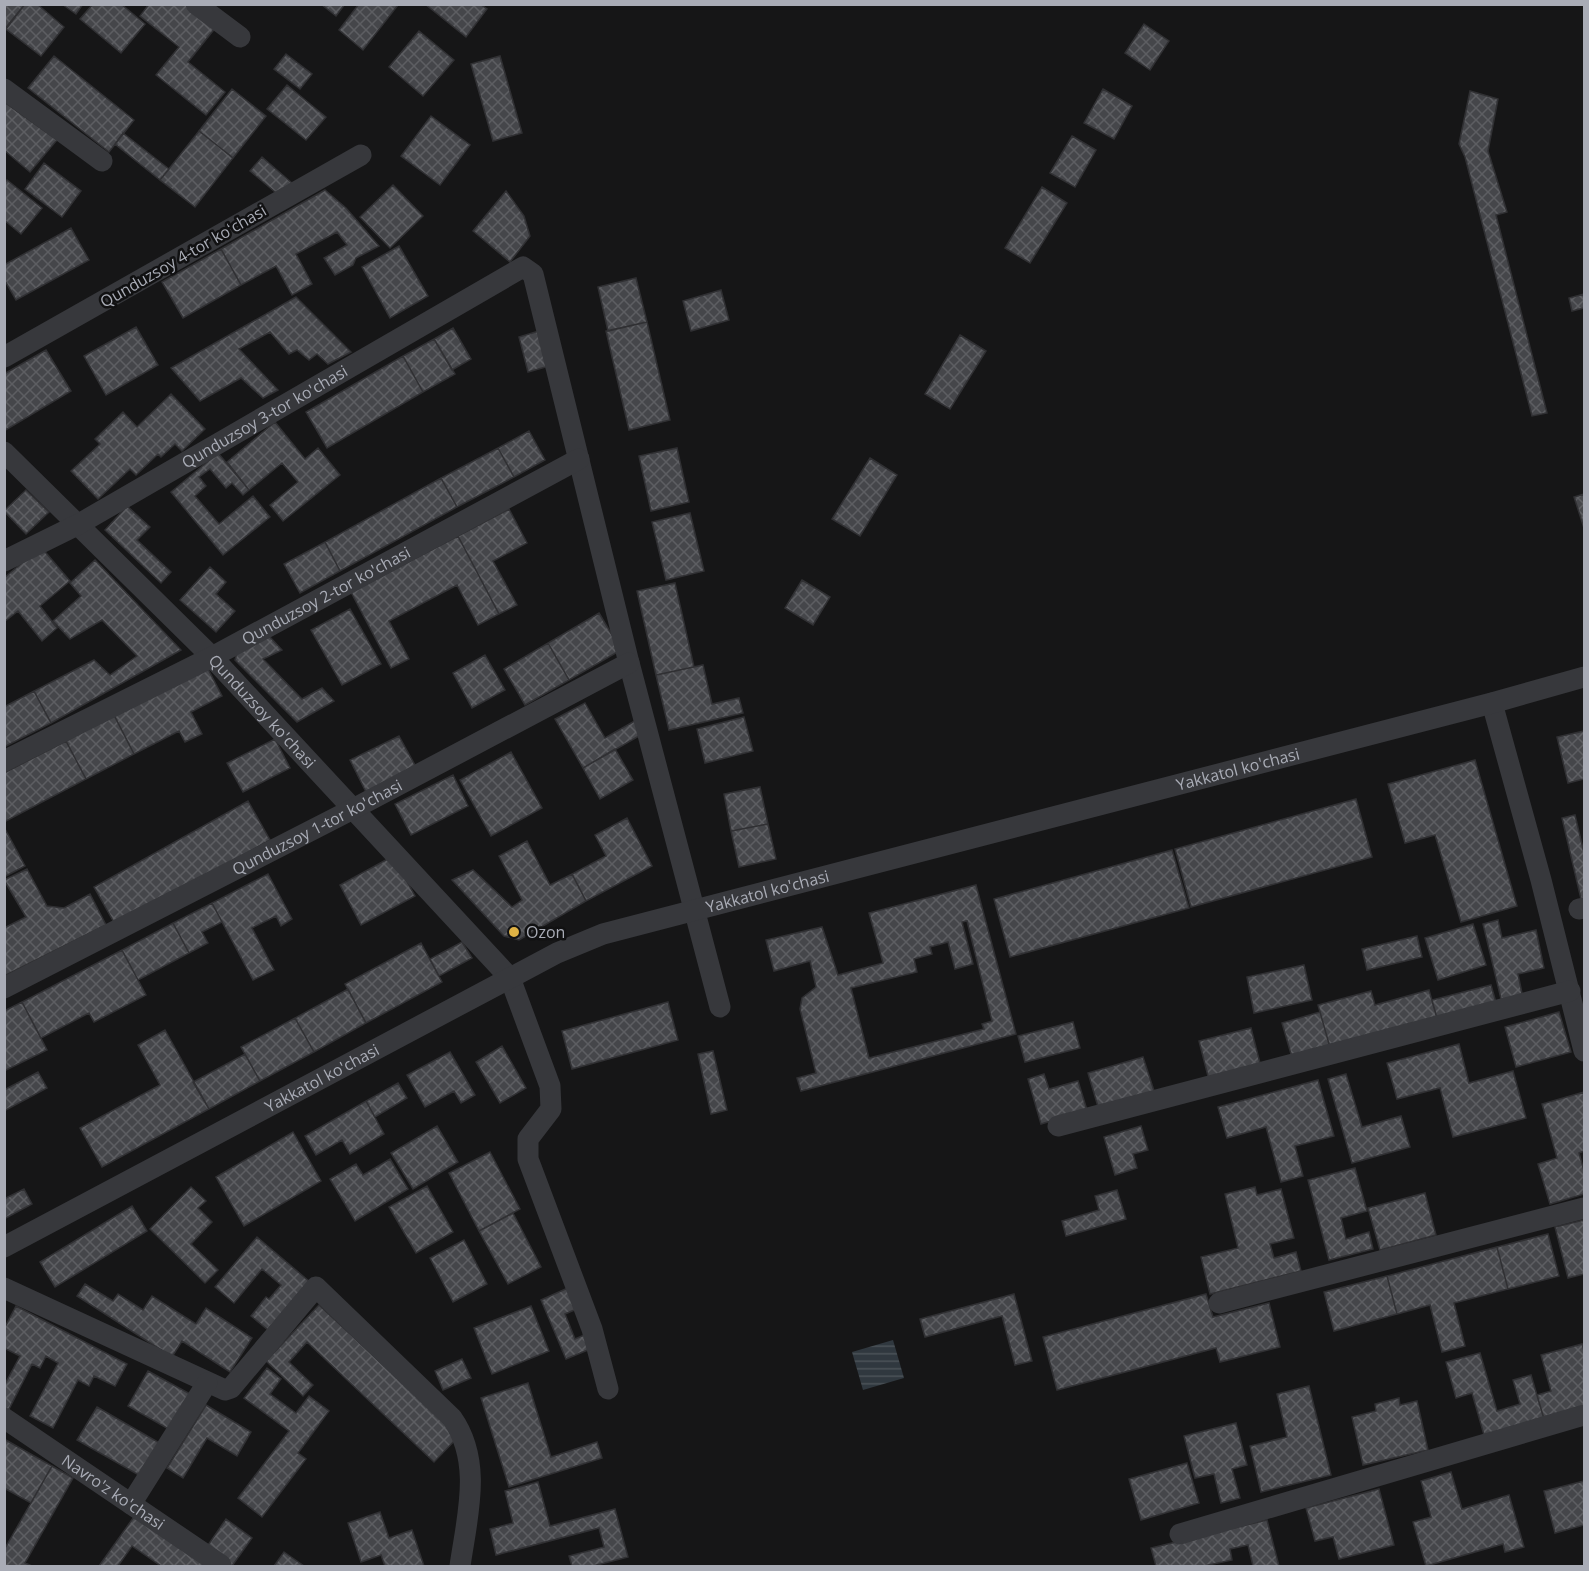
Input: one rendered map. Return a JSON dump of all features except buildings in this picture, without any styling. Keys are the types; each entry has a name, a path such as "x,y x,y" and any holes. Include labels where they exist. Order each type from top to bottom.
{"street":[{"path":"196,4 240,37"},
{"path":"4,88 102,162"},
{"name":"Qunduzsoy 4-tor koʻchasi","path":"4,357 362,155"},
{"name":"Qunduzsoy 3-tor ko'chasi","path":"4,561 79,524 523,267 533,274 579,459"},
{"name":"Qunduzsoy ko'chasi","path":"4,452 212,657 510,978"},
{"path":"579,459 629,663 720,1007"},
{"name":"Qunduzsoy 2-tor ko'chasi","path":"4,761 212,657 579,459"},
{"name":"Qunduzsoy 1-tor ko'chasi","path":"4,988 353,809 629,663"},
{"name":"Yakkatol ko'chasi","path":"4,1247 557,953 603,934 1492,703 1584,677"},
{"path":"1492,703 1570,991 1584,1051"},
{"path":"510,978 550,1086 551,1109 528,1138 528,1159 592,1329 608,1389"},
{"path":"1058,1126 1570,991"},
{"path":"1219,1303 1584,1208"},
{"path":"4,1288 225,1390 231,1388 316,1287 452,1418 461,1434 469,1461 471,1481 460,1566"},
{"path":"131,1504 207,1383"},
{"path":"1180,1534 1584,1415"},
{"name":"Navro'z ko'chasi","path":"4,1418 221,1565"}],"shaded area":[{"path":"893,1340 904,1378 863,1390 852,1352"}],"place":[{"name":"Ozon","path":"514,932"}]}
